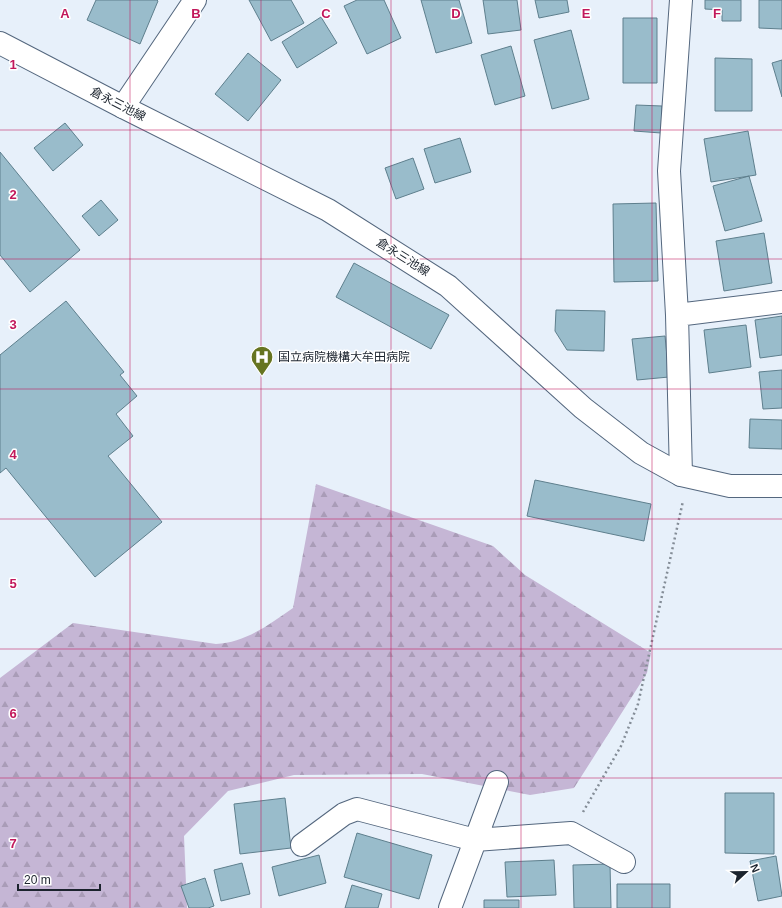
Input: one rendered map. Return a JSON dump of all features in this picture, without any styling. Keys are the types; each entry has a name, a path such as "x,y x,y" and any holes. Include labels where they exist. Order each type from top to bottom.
{"street":[{"path":"123,107 195,0"},
{"path":"681,0 669,171 677,315 681,475"},
{"name":"倉永三池線","path":"0,43 123,107 328,210 448,286 583,408 641,453 681,475 730,486 782,486"},
{"path":"677,315 782,302"},
{"path":"450,908 497,782"},
{"path":"302,845 344,814 357,809 475,840 571,833 624,862"}],"path":[{"path":"571,833 621,746 638,704 684,499 681,475"}],"green space":[{"path":"316,484 493,546 525,575 651,653 647,673 574,788 530,795 422,774 294,775 228,791 184,836 187,908 0,908 0,678 73,623 216,644 227,643 257,632 293,608"}],"building":[{"path":"96,0 158,1 140,44 87,20"},
{"path":"249,0 291,0 304,23 271,41"},
{"path":"357,0 384,0 401,38 367,54 344,6"},
{"path":"421,0 459,0 472,43 436,53"},
{"path":"483,0 517,0 521,30 488,34"},
{"path":"535,0 567,0 569,12 539,18"},
{"path":"705,0 741,0 741,21 722,21 722,10 705,9"},
{"path":"759,0 782,0 782,29 759,28"},
{"path":"321,17 337,43 297,68 282,42"},
{"path":"623,18 657,18 657,83 623,83"},
{"path":"571,30 589,99 552,109 534,40"},
{"path":"511,46 525,96 495,105 481,55"},
{"path":"248,53 281,80 248,121 215,94"},
{"path":"715,58 752,59 752,111 715,111"},
{"path":"782,60 782,97 772,63"},
{"path":"636,105 662,106 661,133 634,131"},
{"path":"65,123 83,145 53,171 34,148"},
{"path":"748,131 756,175 711,182 704,139"},
{"path":"460,138 471,172 435,183 424,149"},
{"path":"0,152 80,250 30,292 0,255"},
{"path":"413,158 424,189 396,199 385,168"},
{"path":"749,176 762,221 725,231 713,186"},
{"path":"101,200 118,220 99,236 82,216"},
{"path":"656,203 658,281 614,282 613,204"},
{"path":"764,233 772,283 724,291 716,241"},
{"path":"354,263 449,315 431,349 336,297"},
{"path":"66,301 124,372 120,375 137,396 116,414 133,436 108,456 162,522 95,577 6,468 0,473 0,355"},
{"path":"556,310 605,311 604,351 567,350 555,331"},
{"path":"782,316 782,355 760,358 755,320"},
{"path":"746,325 751,367 709,373 704,330"},
{"path":"665,336 669,377 637,380 632,339"},
{"path":"782,370 782,408 763,409 759,372"},
{"path":"750,419 782,420 782,449 749,448"},
{"path":"535,480 651,504 644,541 527,516"},
{"path":"725,793 774,793 774,854 725,853"},
{"path":"285,798 291,848 240,854 234,804"},
{"path":"357,833 432,855 419,899 344,877"},
{"path":"319,855 326,883 279,896 272,867"},
{"path":"776,856 782,896 758,901 750,861"},
{"path":"554,860 556,895 507,897 505,862"},
{"path":"242,863 250,894 221,901 214,870"},
{"path":"610,864 611,908 574,908 573,865"},
{"path":"205,878 214,906 208,908 189,908 181,886"},
{"path":"617,884 670,884 670,908 617,908"},
{"path":"352,885 382,894 378,908 345,908"},
{"path":"484,900 519,900 519,908 484,908"}],"place":[{"name":"国立病院機構大牟田病院","path":"262,376"}]}
